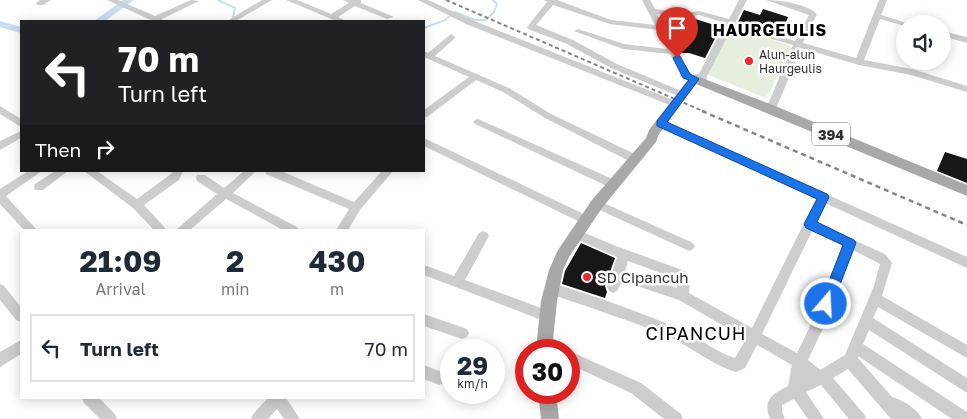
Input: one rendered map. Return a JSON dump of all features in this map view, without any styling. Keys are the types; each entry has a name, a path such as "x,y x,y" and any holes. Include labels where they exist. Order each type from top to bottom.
{"main road":[{"path":"545,339 547,316 559,263 576,234 613,184 652,139 659,136 679,99 699,79"},
{"path":"664,125 699,79"},
{"name":"394","path":"699,79 967,191"},
{"path":"548,404 550,419"}],"street":[{"path":"111,0 158,20 195,1"},
{"path":"235,19 268,0"},
{"path":"290,0 340,20"},
{"path":"422,0 452,15 679,99"},
{"path":"661,28 610,22 551,0 532,24 531,28 565,40 679,99"},
{"path":"646,0 686,76 699,79 743,0"},
{"path":"770,0 813,13 771,109"},
{"path":"859,62 884,0"},
{"path":"332,17 354,1 390,17"},
{"path":"653,11 684,15 701,13 859,62 912,72 967,89"},
{"path":"876,16 896,21"},
{"path":"578,31 623,46 674,52"},
{"path":"951,36 967,40"},
{"path":"451,37 427,55 515,94 548,116 635,159"},
{"path":"425,115 475,76"},
{"path":"0,108 20,123"},
{"path":"478,122 613,184"},
{"path":"664,125 967,263"},
{"path":"0,146 20,135"},
{"path":"425,142 586,220"},
{"path":"30,229 0,195 35,172"},
{"path":"39,187 62,172"},
{"path":"90,172 137,205 160,229"},
{"path":"137,205 175,177 178,172"},
{"path":"183,229 250,172"},
{"path":"272,172 356,207"},
{"path":"343,229 356,207 387,172"},
{"path":"201,178 224,194 291,229"},
{"path":"552,289 605,306 691,341 736,365 740,363 754,336 823,197"},
{"path":"597,204 689,246"},
{"path":"778,419 774,412 777,400 820,377 853,354 885,272 886,263 881,258 810,224"},
{"path":"576,234 681,275 684,279 683,296"},
{"path":"457,282 483,236"},
{"path":"817,419 795,389 800,362 819,322 850,243"},
{"path":"613,287 624,254"},
{"path":"425,270 547,316"},
{"path":"618,274 683,296 800,362 820,377 859,419"},
{"path":"0,290 20,315"},
{"path":"875,298 967,352"},
{"path":"425,320 462,333"},
{"path":"866,322 967,386"},
{"path":"0,360 20,347"},
{"path":"853,354 900,419"},
{"path":"853,354 964,419"},
{"path":"580,362 636,388 676,419"},
{"path":"425,372 439,378"},
{"path":"883,397 914,419"},
{"path":"90,399 110,419"},
{"path":"258,419 277,399"},
{"path":"279,399 293,419"}],"green space":[{"name":"Alun-alun Haurgeulis","path":"732,27 789,45 792,48 766,98 706,74"}],"building":[{"path":"763,9 788,17 781,35 738,22 744,10 760,15"},
{"path":"660,16 692,18 721,27 705,58 689,53 680,53 677,48 687,35 667,29"},
{"path":"945,152 967,159 967,183 937,171"},
{"name":"SD Cipancuh","path":"581,243 615,258 605,286 607,292 605,298 562,284 565,271"}],"waterway":[{"name":"CIPANCUH","path":"100,20 129,0"},
{"path":"218,0 235,8 233,17 234,20"},
{"path":"425,28 445,20 455,12 475,20 486,20 494,12 497,4 493,0"},
{"name":"CIPANCUH","path":"0,24 20,30"}],"railway":[{"path":"446,0 705,112"},
{"path":"702,111 967,225"}],"place":[{"name":"Alun-alun Haurgeulis","path":"749,61"},
{"name":"SD Cipancuh","path":"587,277"}],"district":[{"name":"HAURGEULIS","path":"770,30"},
{"name":"CIPANCUH","path":"696,333"}],"route":[{"path":"677,58 686,76 694,79 660,123 823,197 810,224 850,243 826,304"}]}
